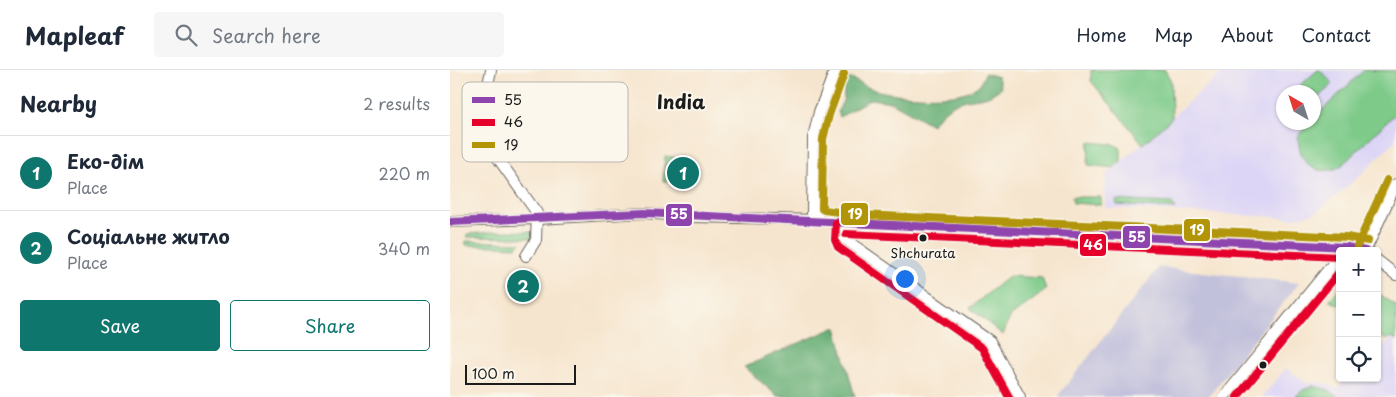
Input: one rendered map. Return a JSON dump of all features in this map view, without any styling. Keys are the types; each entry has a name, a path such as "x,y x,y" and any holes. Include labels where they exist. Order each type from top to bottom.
{"street":[{"path":"820,220 812,213 813,138 819,112 835,70"},
{"path":"501,162 531,202 538,219 536,240 526,256"},
{"path":"1367,247 1396,184"},
{"path":"450,222 644,213 820,220 846,224 1336,249"},
{"path":"846,224 845,239 990,341 1020,397"},
{"path":"1224,397 1336,260"},
{"path":"1381,263 1396,274"}],"shaded area":[{"path":"1225,70 1396,70 1396,140 1356,179 1317,212 1294,218 1105,208 1106,175"},
{"path":"1159,267 1299,283 1208,397 1057,397"},
{"path":"1396,332 1396,397 1262,397 1286,368 1306,383 1325,383 1337,389 1342,382 1381,382 1381,349"}],"green space":[{"path":"1091,70 1165,70 1171,81 1172,118 1143,144 1091,81"},
{"path":"1318,70 1333,84 1321,95 1321,85 1300,85"},
{"path":"1364,70 1396,71 1396,113 1340,167 1330,170 1315,169 1309,165 1301,153 1299,145 1298,136 1303,130 1321,130 1321,111"},
{"path":"985,73 998,77 1001,88 987,97 963,101 949,107 932,125 891,102 870,99 840,117 838,111 844,99 843,76 867,87 885,92 913,96 945,96 971,90 980,84"},
{"path":"1089,142 1113,144 1121,148 1121,161 1113,168 1088,165"},
{"path":"665,156 674,157 673,181 663,181"},
{"path":"1072,197 1101,197 1101,205 1073,203"},
{"path":"1116,200 1172,203 1176,209 1117,205"},
{"path":"509,231 535,232 533,238 467,237 467,234"},
{"path":"466,241 521,243 517,247 466,245"},
{"path":"1009,276 1042,278 1046,290 1010,317 1003,335 970,308"},
{"path":"1336,292 1336,304 1329,301"},
{"path":"1381,295 1396,306 1396,340 1392,337 1386,340 1381,336"},
{"path":"836,327 855,397 777,396 744,367"},
{"path":"1313,386 1329,390 1338,397 1295,397 1303,390"}],"transit line":[{"name":"19","path":"844,74 829,115 823,139 822,209 824,210 861,215 1347,237 1368,241"},
{"name":"19","path":"1357,246 1387,180"},
{"name":"55","path":"450,222 644,213 1347,247"},
{"name":"46","path":"836,223 835,240 838,247 982,348 1009,397"},
{"name":"46","path":"846,234 1336,257"},
{"name":"46","path":"1237,397 1336,276"}],"place":[{"name":"Еко-дім","path":"683,173"},
{"name":"Shchurata","path":"923,238"},
{"name":"Соціальне житло","path":"523,286"}],"district":[{"name":"India","path":"681,102"}]}
